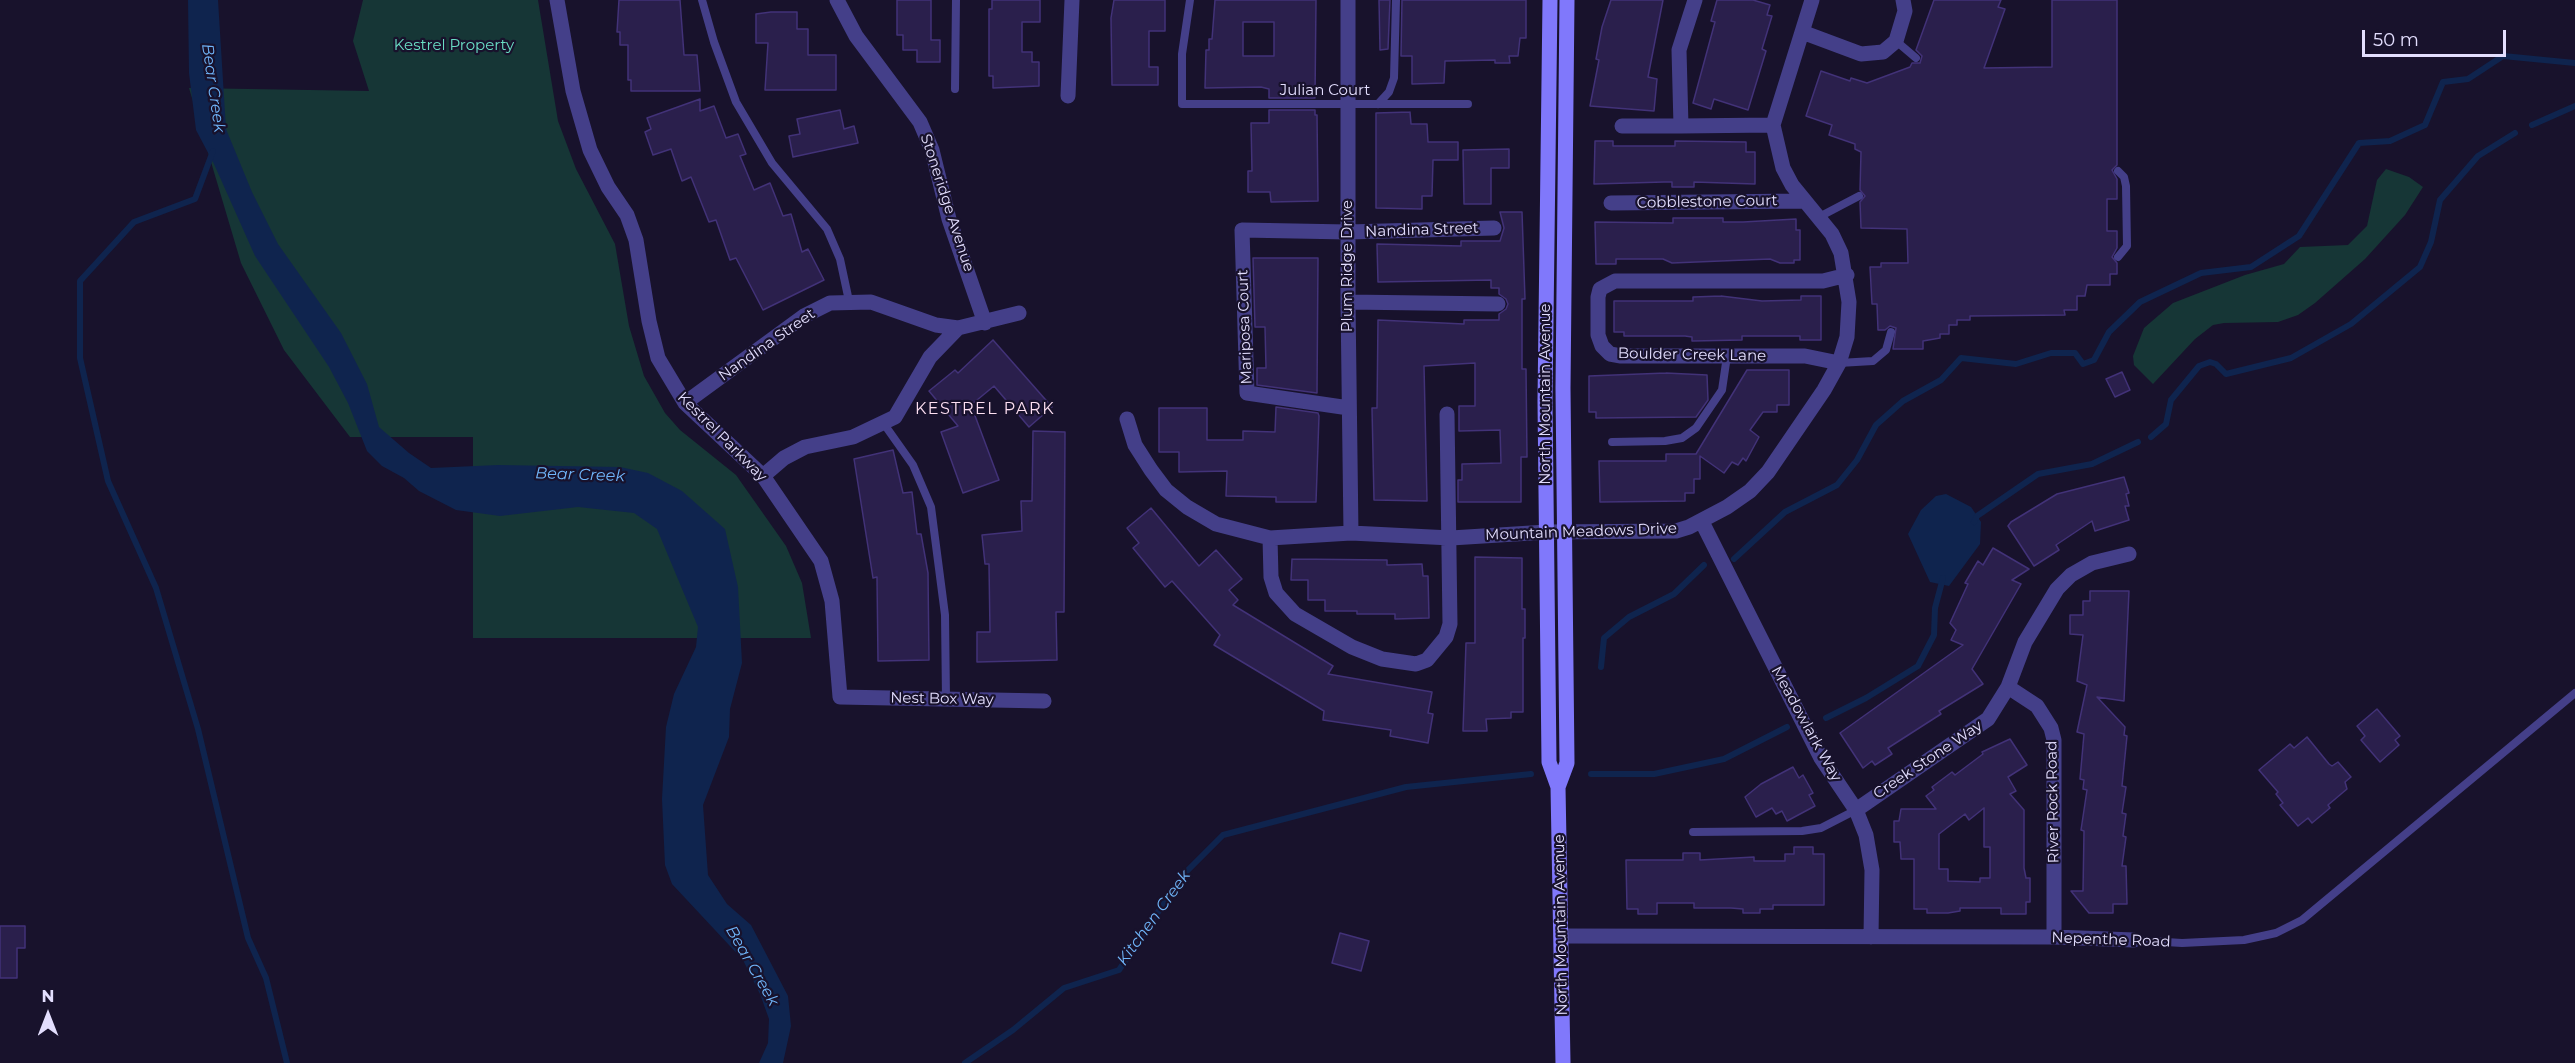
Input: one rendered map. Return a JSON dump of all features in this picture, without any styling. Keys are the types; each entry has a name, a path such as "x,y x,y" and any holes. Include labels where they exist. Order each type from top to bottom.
{"street":[{"name":"Kestrel Parkway","path":"557,0 573,91 590,150 608,187 627,215 636,240 649,321 658,358 685,403 763,476 821,561 829,581 840,697"},
{"name":"Stoneridge Avenue","path":"837,0 862,45 920,122 932,150 949,219 985,323"},
{"path":"1068,96 1072,0"},
{"name":"Plum Ridge Drive","path":"1348,0 1351,533"},
{"name":"North Mountain Avenue","path":"1550,0 1545,401 1549,762 1558,787 1563,1063"},
{"name":"North Mountain Avenue","path":"1558,787 1567,763 1564,531 1565,65 1568,0"},
{"path":"1681,126 1680,50 1695,0"},
{"path":"1622,126 1773,125 1812,0"},
{"path":"1802,32 1861,54 1883,52 1896,41 1905,11 1904,0"},
{"name":"Mountain Meadows Drive","path":"1127,419 1135,445 1166,490 1186,507 1216,524 1270,538 1351,533 1451,537 1564,531 1676,531 1702,522 1750,491 1768,472 1824,390 1839,363 1847,337 1849,302 1847,275 1841,253 1832,234 1803,201 1783,168 1773,125"},
{"name":"Cobblestone Court","path":"1611,203 1803,201"},
{"name":"Nandina Street","path":"1242,230 1348,232 1494,228"},
{"name":"Mariposa Court","path":"1242,230 1247,393 1349,408"},
{"name":"Boulder Creek Lane","path":"1839,363 1805,356 1621,356 1610,354 1602,346 1598,335 1600,289 1615,281 1823,281 1847,275"},
{"name":"Nandina Street","path":"685,403 804,316 830,303 871,302 936,325 958,328 1019,313"},
{"path":"1348,302 1498,304"},
{"path":"763,476 784,458 805,447 853,437 895,417 930,357 958,328"},
{"path":"1270,538 1271,577 1276,593 1295,614 1352,647 1382,659 1416,664 1435,653 1446,637 1450,624 1451,537 1447,414"},
{"name":"Meadowlark Way","path":"1702,522 1821,758 1856,810 1866,835 1872,870 1871,937"},
{"name":"Creek Stone Way","path":"1856,810 1988,719 2008,687 2025,642 2057,590 2071,575 2092,563 2130,554"},
{"name":"River Rock Road","path":"2008,687 2037,706 2051,728 2054,740 2054,937"},
{"name":"Nest Box Way","path":"840,697 1044,701"},
{"name":"Nepenthe Road","path":"1561,936 2054,937 2133,940"}],"lane":[{"path":"702,0 714,42 736,102 772,164 827,229 840,260 849,301"},
{"path":"955,88 956,0"},
{"name":"Julian Court","path":"1190,0 1183,43 1182,104 1468,104"},
{"path":"1378,104 1389,92 1394,78 1396,0"},
{"path":"1896,41 1916,58"},
{"path":"2118,171 2124,177 2126,186 2127,246 2118,257"},
{"path":"1819,217 1859,196"},
{"path":"1839,363 1873,361 1886,350 1892,332"},
{"path":"1612,442 1665,441 1682,438 1696,428 1722,390 1727,356"},
{"path":"884,424 914,465 931,507 945,615 946,699"},
{"name":"Nepenthe Road","path":"2133,940 2182,943 2244,940 2276,933 2302,920 2575,693"},
{"path":"1694,832 1802,831 1821,828 1856,810"}],"green space":[{"name":"Kestrel Property","path":"363,0 538,0 558,121 576,169 615,244 629,326 644,376 665,413 680,430 736,475 786,546 802,583 811,638 473,638 473,437 350,437 284,350 241,263 189,88 369,91 353,41"},
{"path":"2386,169 2409,177 2423,187 2405,215 2365,259 2315,303 2298,315 2278,322 2213,325 2195,339 2153,384 2134,365 2133,356 2144,328 2173,303 2245,275 2284,264 2300,247 2348,245 2367,226 2377,180"}],"water":[{"name":"Bear Creek","path":"188,0 218,0 226,129 252,192 278,244 341,333 367,384 379,427 409,453 431,468 498,465 620,467 648,473 682,491 725,529 738,587 742,663 730,709 729,737 703,805 708,875 727,904 751,925 788,996 791,1026 783,1063 759,1063 768,1043 769,1019 760,994 743,960 672,884 665,865 662,799 666,727 674,694 696,647 698,627 657,529 634,513 578,507 500,516 456,510 419,491 404,478 382,466 367,451 348,403 329,367 255,256 214,164 196,130 189,73"},
{"path":"1946,494 1971,507 1981,522 1980,544 1949,586 1930,582 1908,534 1921,510 1936,496"}],"building":[{"path":"619,0 680,0 684,55 697,55 700,91 631,91 631,80 628,80 628,45 620,45 620,32 617,32"},
{"path":"897,0 931,0 931,40 940,40 940,62 917,62 917,50 903,50 903,35 897,35"},
{"path":"992,0 1040,0 1040,22 1022,22 1022,52 1032,52 1032,62 1039,62 1039,86 993,88 993,76 989,76 989,9 992,9"},
{"path":"1114,0 1165,0 1165,31 1149,31 1149,67 1158,67 1158,85 1112,85 1111,18"},
{"path":"1215,0 1316,0 1315,98 1269,98 1269,89 1261,87 1205,88 1206,50 1209,50 1209,39 1212,39","holes":["1243,22 1274,22 1274,56 1243,56"]},
{"path":"1379,0 1390,0 1388,49 1380,50"},
{"path":"1402,0 1526,0 1526,38 1520,38 1518,56 1509,56 1510,63 1495,63 1495,60 1445,61 1444,83 1412,84 1412,56 1401,56"},
{"path":"1611,0 1663,0 1648,77 1657,79 1654,111 1590,106 1599,60 1596,59 1602,27"},
{"path":"1717,0 1753,0 1770,5 1767,15 1772,16 1762,49 1766,51 1748,110 1714,99 1711,109 1693,103 1715,22 1711,21"},
{"path":"1934,0 2001,0 1998,7 2005,9 1984,68 2052,67 2052,0 2117,0 2117,165 2112,170 2117,179 2117,199 2107,199 2107,231 2117,231 2117,248 2112,257 2117,263 2117,274 2110,274 2110,285 2087,285 2085,296 2077,296 2077,310 2064,310 2065,315 1970,316 1970,320 1957,320 1957,325 1949,325 1949,334 1940,334 1940,338 1923,341 1923,349 1893,349 1896,328 1890,326 1885,330 1878,330 1877,304 1872,304 1870,267 1881,267 1881,263 1908,263 1907,229 1861,228 1860,202 1865,196 1860,190 1861,152 1855,149 1855,144 1829,135 1832,125 1806,116 1821,71 1850,81 1851,78 1867,83 1910,67 1912,63 1920,63 1922,56 1916,50"},
{"path":"797,12 797,29 808,29 808,55 836,55 836,90 765,90 768,43 756,43 756,14"},
{"path":"700,99 700,111 714,106 726,138 738,134 746,154 740,156 754,190 770,183 783,216 791,214 802,252 808,249 824,280 763,310 736,258 730,260 716,220 709,222 691,177 682,181 671,149 653,155 645,132 651,129 647,118"},
{"path":"840,110 844,129 854,126 858,143 793,157 789,136 800,134 797,119"},
{"path":"1269,110 1315,110 1315,115 1317,115 1318,201 1271,202 1270,192 1248,192 1248,171 1252,171 1251,123 1269,123"},
{"path":"1410,112 1411,124 1427,124 1428,142 1458,142 1458,160 1433,160 1432,196 1422,196 1422,209 1376,208 1376,113"},
{"path":"1595,141 1613,141 1613,146 1675,146 1675,141 1746,142 1746,152 1755,152 1755,184 1694,182 1694,187 1672,187 1672,182 1594,184"},
{"path":"1509,149 1509,168 1491,168 1491,204 1464,204 1463,150"},
{"path":"1500,212 1522,212 1525,299 1522,299 1522,369 1526,369 1527,457 1521,457 1521,502 1458,502 1458,480 1462,480 1462,464 1501,463 1500,430 1459,431 1459,406 1475,406 1475,363 1424,366 1427,501 1374,500 1372,408 1377,408 1378,320 1464,324 1464,320 1499,320 1499,314 1506,309 1508,304 1506,299 1499,294 1499,288 1491,288 1491,280 1378,282 1377,244 1461,246 1461,241 1500,241 1504,228"},
{"path":"1673,218 1723,218 1723,222 1796,219 1796,230 1800,230 1800,260 1794,260 1794,263 1780,263 1770,259 1672,263 1663,259 1616,259 1616,264 1596,264 1595,222 1673,223"},
{"path":"1253,258 1318,258 1317,393 1257,385 1257,368 1266,368 1265,327 1255,327"},
{"path":"1721,296 1762,301 1801,300 1801,296 1821,296 1821,340 1800,340 1800,336 1742,336 1742,340 1692,341 1692,337 1685,336 1624,336 1624,332 1614,332 1614,301 1693,301 1693,297"},
{"path":"993,340 1052,407 1029,427 994,386 971,405 999,480 963,493 941,432 958,426 929,391 955,370 958,373"},
{"path":"1747,370 1789,370 1789,405 1777,405 1777,412 1763,412 1750,430 1759,437 1746,461 1743,458 1738,465 1732,462 1724,473 1700,456 1700,479 1694,479 1694,493 1685,493 1685,501 1600,502 1599,461 1666,461 1666,454 1696,454"},
{"path":"2122,372 2130,390 2115,397 2106,379"},
{"path":"1666,373 1707,375 1708,400 1696,417 1596,418 1596,412 1589,412 1589,376"},
{"path":"1276,407 1318,413 1316,502 1276,502 1276,497 1226,496 1227,471 1179,472 1179,452 1159,452 1159,408 1207,408 1207,440 1243,440 1243,431 1275,432"},
{"path":"1033,431 1065,432 1064,612 1056,612 1057,660 977,662 977,632 990,632 989,564 985,564 982,535 1022,531 1021,501 1032,501"},
{"path":"893,450 903,493 912,492 917,534 921,534 928,573 929,660 878,661 877,577 873,578 854,459"},
{"path":"2124,477 2129,493 2126,494 2129,506 2125,506 2129,520 2095,531 2092,521 2056,545 2059,550 2034,566 2008,526 2011,522 2057,494"},
{"path":"1151,508 1199,566 1216,550 1242,579 1229,590 1238,600 1233,605 1333,666 1328,674 1432,692 1428,713 1433,714 1428,743 1390,736 1391,730 1323,720 1324,711 1214,645 1220,635 1172,581 1165,587 1133,548 1139,543 1127,528"},
{"path":"1993,548 2029,569 2012,580 2021,584 1972,669 1983,684 1939,711 1941,714 1888,748 1892,754 1875,765 1872,761 1863,768 1840,733 1963,645 1951,640 1956,630 1950,623 1968,584 1965,583 1978,561 1983,565"},
{"path":"1475,557 1522,558 1522,609 1525,609 1523,712 1511,712 1511,718 1486,719 1487,731 1463,731 1466,643 1475,643"},
{"path":"1292,559 1387,560 1387,565 1422,564 1423,576 1428,576 1429,618 1395,619 1395,614 1325,611 1325,600 1308,600 1308,580 1291,580"},
{"path":"2090,591 2129,591 2124,701 2097,697 2125,727 2124,735 2127,736 2122,786 2126,787 2122,813 2126,814 2123,836 2126,837 2122,866 2126,866 2127,904 2113,904 2113,913 2089,913 2071,891 2083,891 2084,831 2081,830 2087,790 2083,789 2084,780 2080,779 2084,734 2077,732 2087,685 2077,681 2083,635 2070,634 2070,615 2083,615 2083,601 2090,601"},
{"path":"2377,709 2400,736 2395,740 2399,745 2380,762 2361,740 2365,736 2357,726"},
{"path":"2307,737 2329,764 2332,766 2338,762 2351,777 2345,782 2347,789 2328,805 2330,808 2312,823 2308,818 2298,826 2280,805 2283,803 2276,794 2278,792 2259,770 2290,744 2294,748"},
{"path":"2010,739 2027,765 2008,777 2016,791 2010,794 2024,810 2024,868 2026,878 2030,878 2030,902 2026,902 2026,914 2001,914 2001,908 1960,908 1960,911 1948,913 1927,913 1927,909 1914,909 1914,859 1901,859 1900,842 1894,842 1894,821 1899,821 1901,809 1936,809 1926,796 1934,790 1932,787 1952,772 1955,775 1983,754 1982,752","holes":["1984,808 1984,847 1990,847 1990,878 1980,878 1980,882 1948,881 1948,869 1939,869 1939,834 1965,814 1969,820"]},
{"path":"1793,767 1799,778 1803,775 1813,793 1809,795 1815,806 1787,821 1782,811 1776,814 1772,808 1756,817 1745,797 1761,784"},
{"path":"1794,847 1813,847 1813,854 1824,854 1824,905 1773,905 1773,909 1760,909 1760,913 1743,913 1743,909 1731,908 1694,908 1694,903 1657,903 1657,914 1638,914 1638,909 1627,909 1626,860 1683,860 1683,853 1700,853 1700,860 1754,857 1754,861 1785,861 1785,854 1794,854"},
{"path":"0,926 25,926 25,948 17,948 17,978 0,978"},
{"path":"1340,933 1369,941 1361,971 1332,963"}],"waterway":[{"path":"1734,559 1785,512 1837,485 1857,460 1876,425 1903,401 1941,380 1961,358 2016,364 2051,353 2075,353 2083,364 2094,360 2109,332 2140,302 2201,273 2251,267 2299,236 2359,143 2390,141 2425,125 2443,82 2468,79 2503,56 2575,63"},
{"name":"Kitchen Creek","path":"2532,125 2575,106"},
{"name":"Kitchen Creek","path":"2151,437 2166,424 2171,400 2199,366 2210,362 2216,364 2226,374 2291,358 2351,324 2420,267 2431,242 2440,200 2478,156 2515,133"},
{"path":"213,151 195,199 134,222 80,281 80,358 108,481 156,588 198,729 248,938 266,978 287,1063"},
{"name":"Kitchen Creek","path":"1974,522 1977,516 2038,474 2092,464 2138,442"},
{"path":"1601,667 1604,638 1629,617 1674,594 1704,565"},
{"name":"Kitchen Creek","path":"1826,718 1866,698 1918,666 1934,635 1935,608 1943,578"},
{"name":"Kitchen Creek","path":"1591,774 1654,774 1724,759 1787,727"},
{"name":"Kitchen Creek","path":"965,1063 1013,1030 1064,988 1119,970 1183,875 1223,835 1406,787 1531,774"}],"district":[{"name":"KESTREL PARK","path":"985,409"}]}
